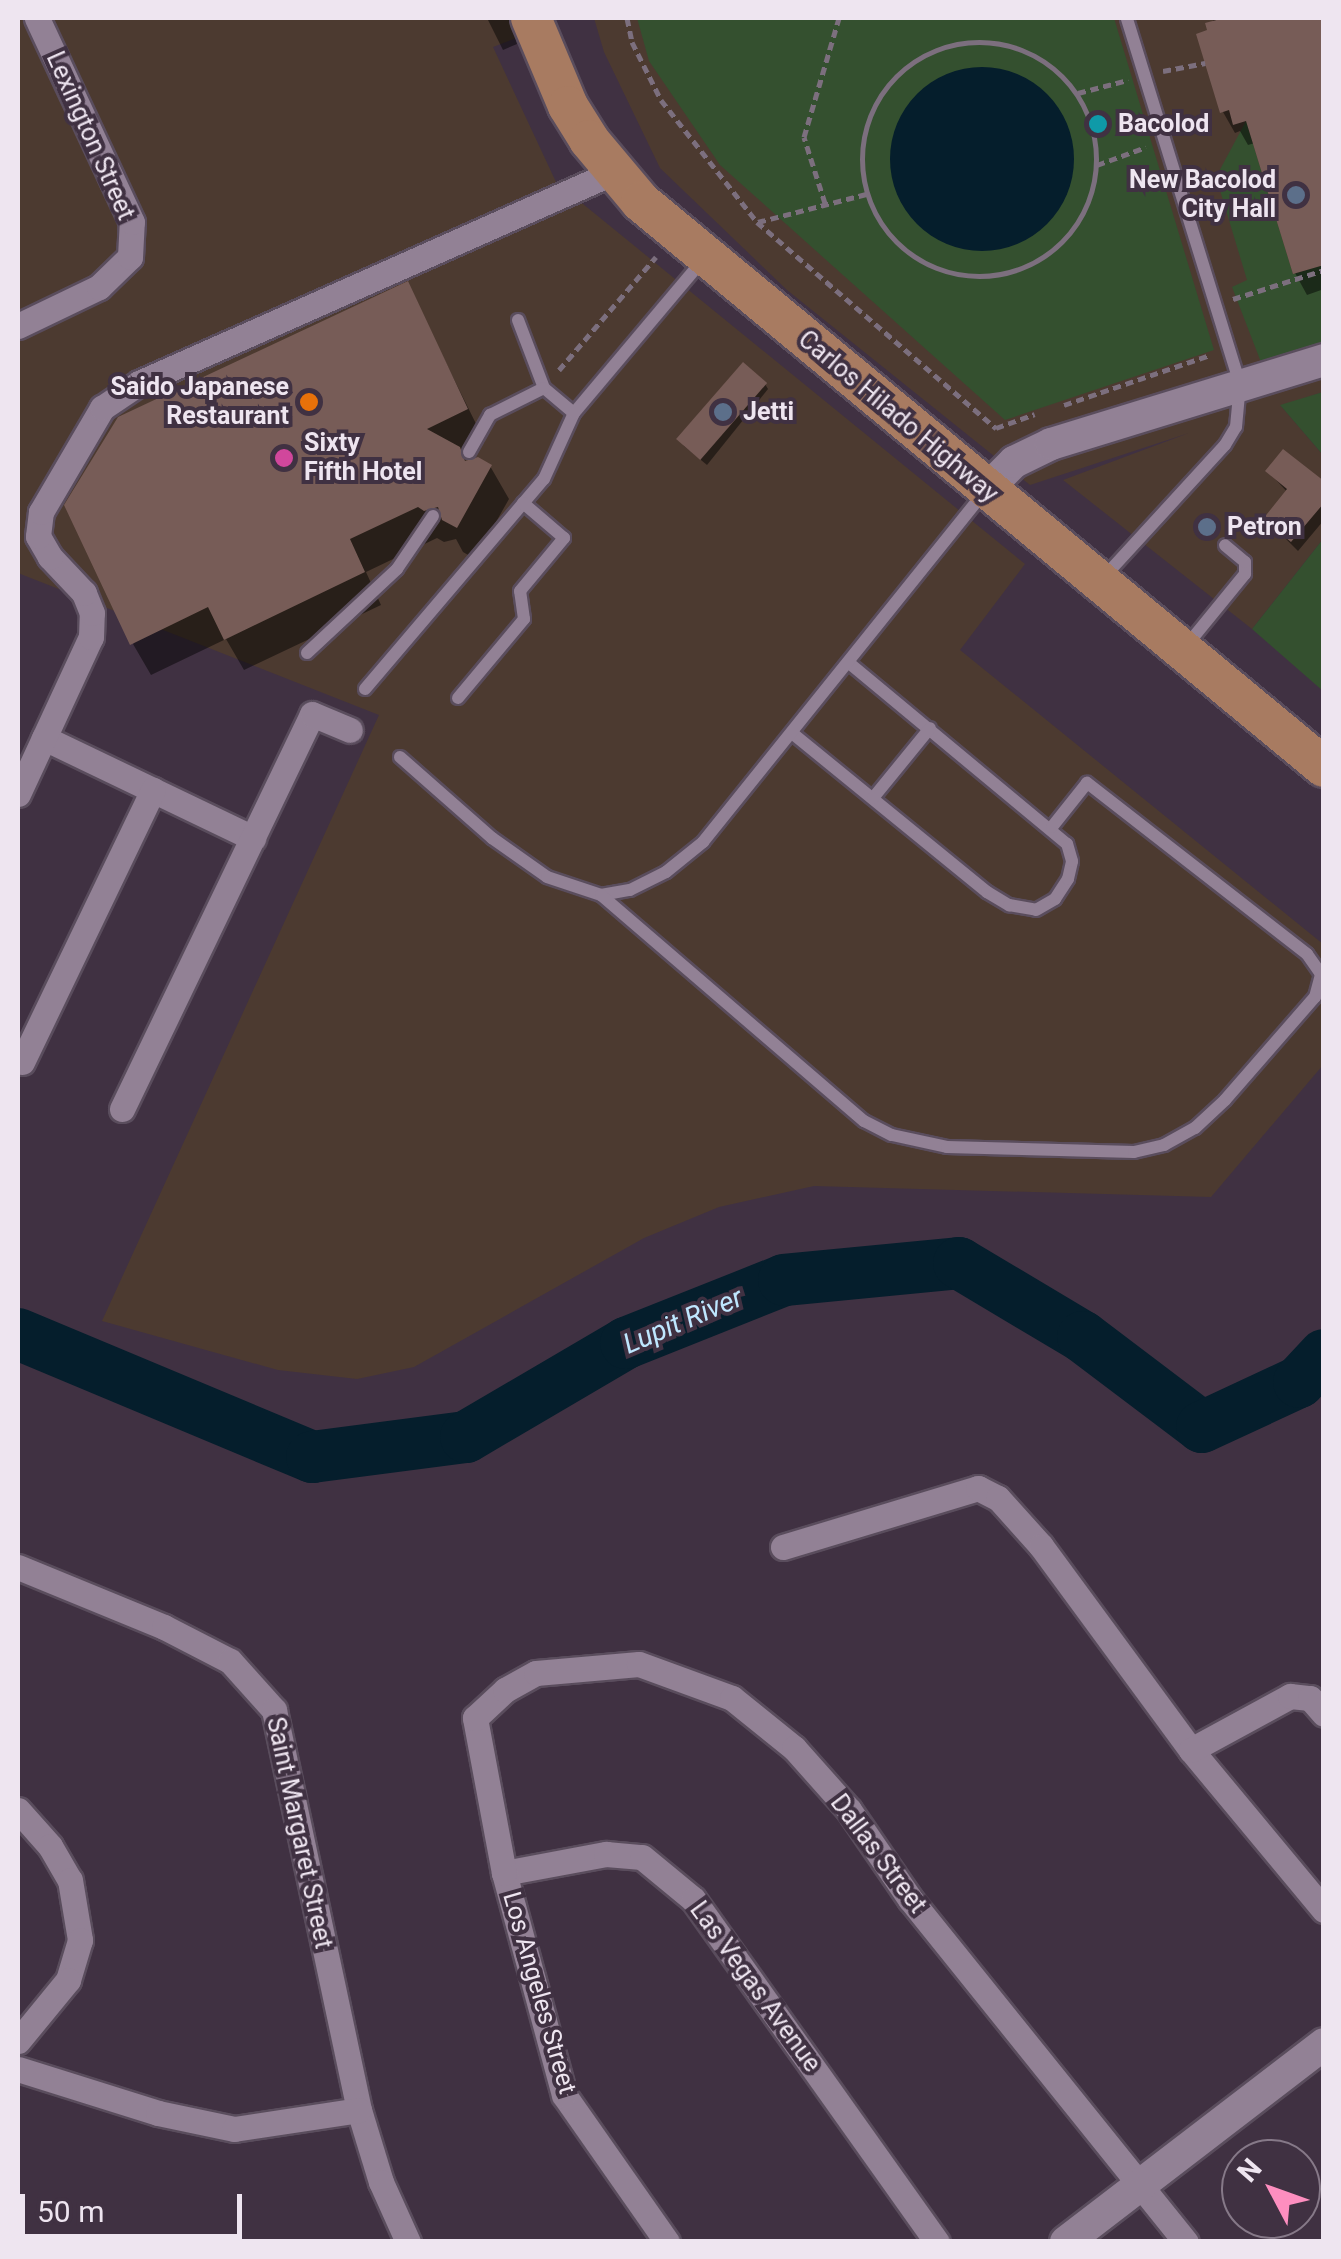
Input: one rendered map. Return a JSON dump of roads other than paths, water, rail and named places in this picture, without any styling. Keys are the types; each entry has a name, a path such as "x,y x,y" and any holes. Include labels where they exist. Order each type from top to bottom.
{"main road":[{"name":"Carlos Hilado Highway","path":"531,18 568,106 614,172 691,245 1324,767"}],"street":[{"name":"Lexington Street","path":"18,326 99,287 130,257 132,222 37,18"},
{"path":"18,794 83,658 92,613 84,593 38,536 41,512 102,408 138,383 614,172"},
{"path":"986,490 1014,462 1051,444 1324,360"},
{"path":"122,1109 312,714 350,730"},
{"path":"44,738 253,838"},
{"path":"22,1062 153,790"},
{"path":"783,1548 978,1488 998,1498 1041,1546 1191,1750 1324,1910"},
{"name":"Saint Margaret Street","path":"18,1567 164,1627 230,1661 274,1710 359,2110 381,2182 408,2242"},
{"name":"Dallas Street","path":"475,1718 505,1690 536,1673 638,1664 732,1698 794,1748 849,1810 910,1899 1142,2182 1186,2242"},
{"path":"1191,1750 1290,1696 1310,1698 1324,1714"},
{"name":"Los Angeles Street","path":"475,1718 504,1873 564,2095 667,2242"},
{"path":"18,1810 50,1846 70,1880 80,1940 68,1980 18,2041"},
{"name":"Las Vegas Avenue","path":"504,1873 606,1854 642,1857 693,1899 937,2242"},
{"path":"1066,2242 1324,2044"},
{"path":"18,2069 158,2113 234,2129 359,2110"}],"lane":[{"path":"1099,582 1236,427 1240,384 1127,18"},
{"path":"365,689 544,480 574,413 691,245"},
{"path":"518,320 544,388 574,413"},
{"path":"470,452 490,415 544,388"},
{"path":"400,757 520,861 573,890 601,895 630,890 666,872 703,842 986,490"},
{"path":"1174,501 1186,512"},
{"path":"458,698 524,619 520,591 564,538 524,503"},
{"path":"307,653 397,569 434,516"},
{"path":"1182,651 1246,574 1245,562 1225,545"},
{"path":"792,733 987,892 1010,905 1036,910 1054,900 1068,878 1072,862 1067,844 1052,827 849,663"},
{"path":"873,798 930,728"},
{"path":"601,895 864,1122 892,1135 948,1147 1134,1152 1164,1144 1195,1128 1225,1100 1315,997 1321,974 1307,954 1087,783 1052,827"}],"water":[{"path":"982,67 1017,74 1047,94 1067,124 1074,159 1067,194 1047,224 1017,244 982,251 947,244 917,224 897,194 890,159 897,124 917,94 947,74"}],"waterway":[{"name":"Lupit River","path":"18,1334 312,1457 466,1437 626,1343 784,1280 959,1263 1083,1337 1202,1427 1299,1382 1324,1355"}],"place":[{"name":"Bacolod","path":"1098,124"},
{"name":"New Bacolod City Hall","path":"1296,195"},
{"name":"Saido Japanese Restaurant","path":"309,402"},
{"name":"Jetti","path":"723,412"},
{"name":"Sixty Fifth Hotel","path":"284,458"},
{"name":"Petron","path":"1207,527"}]}
